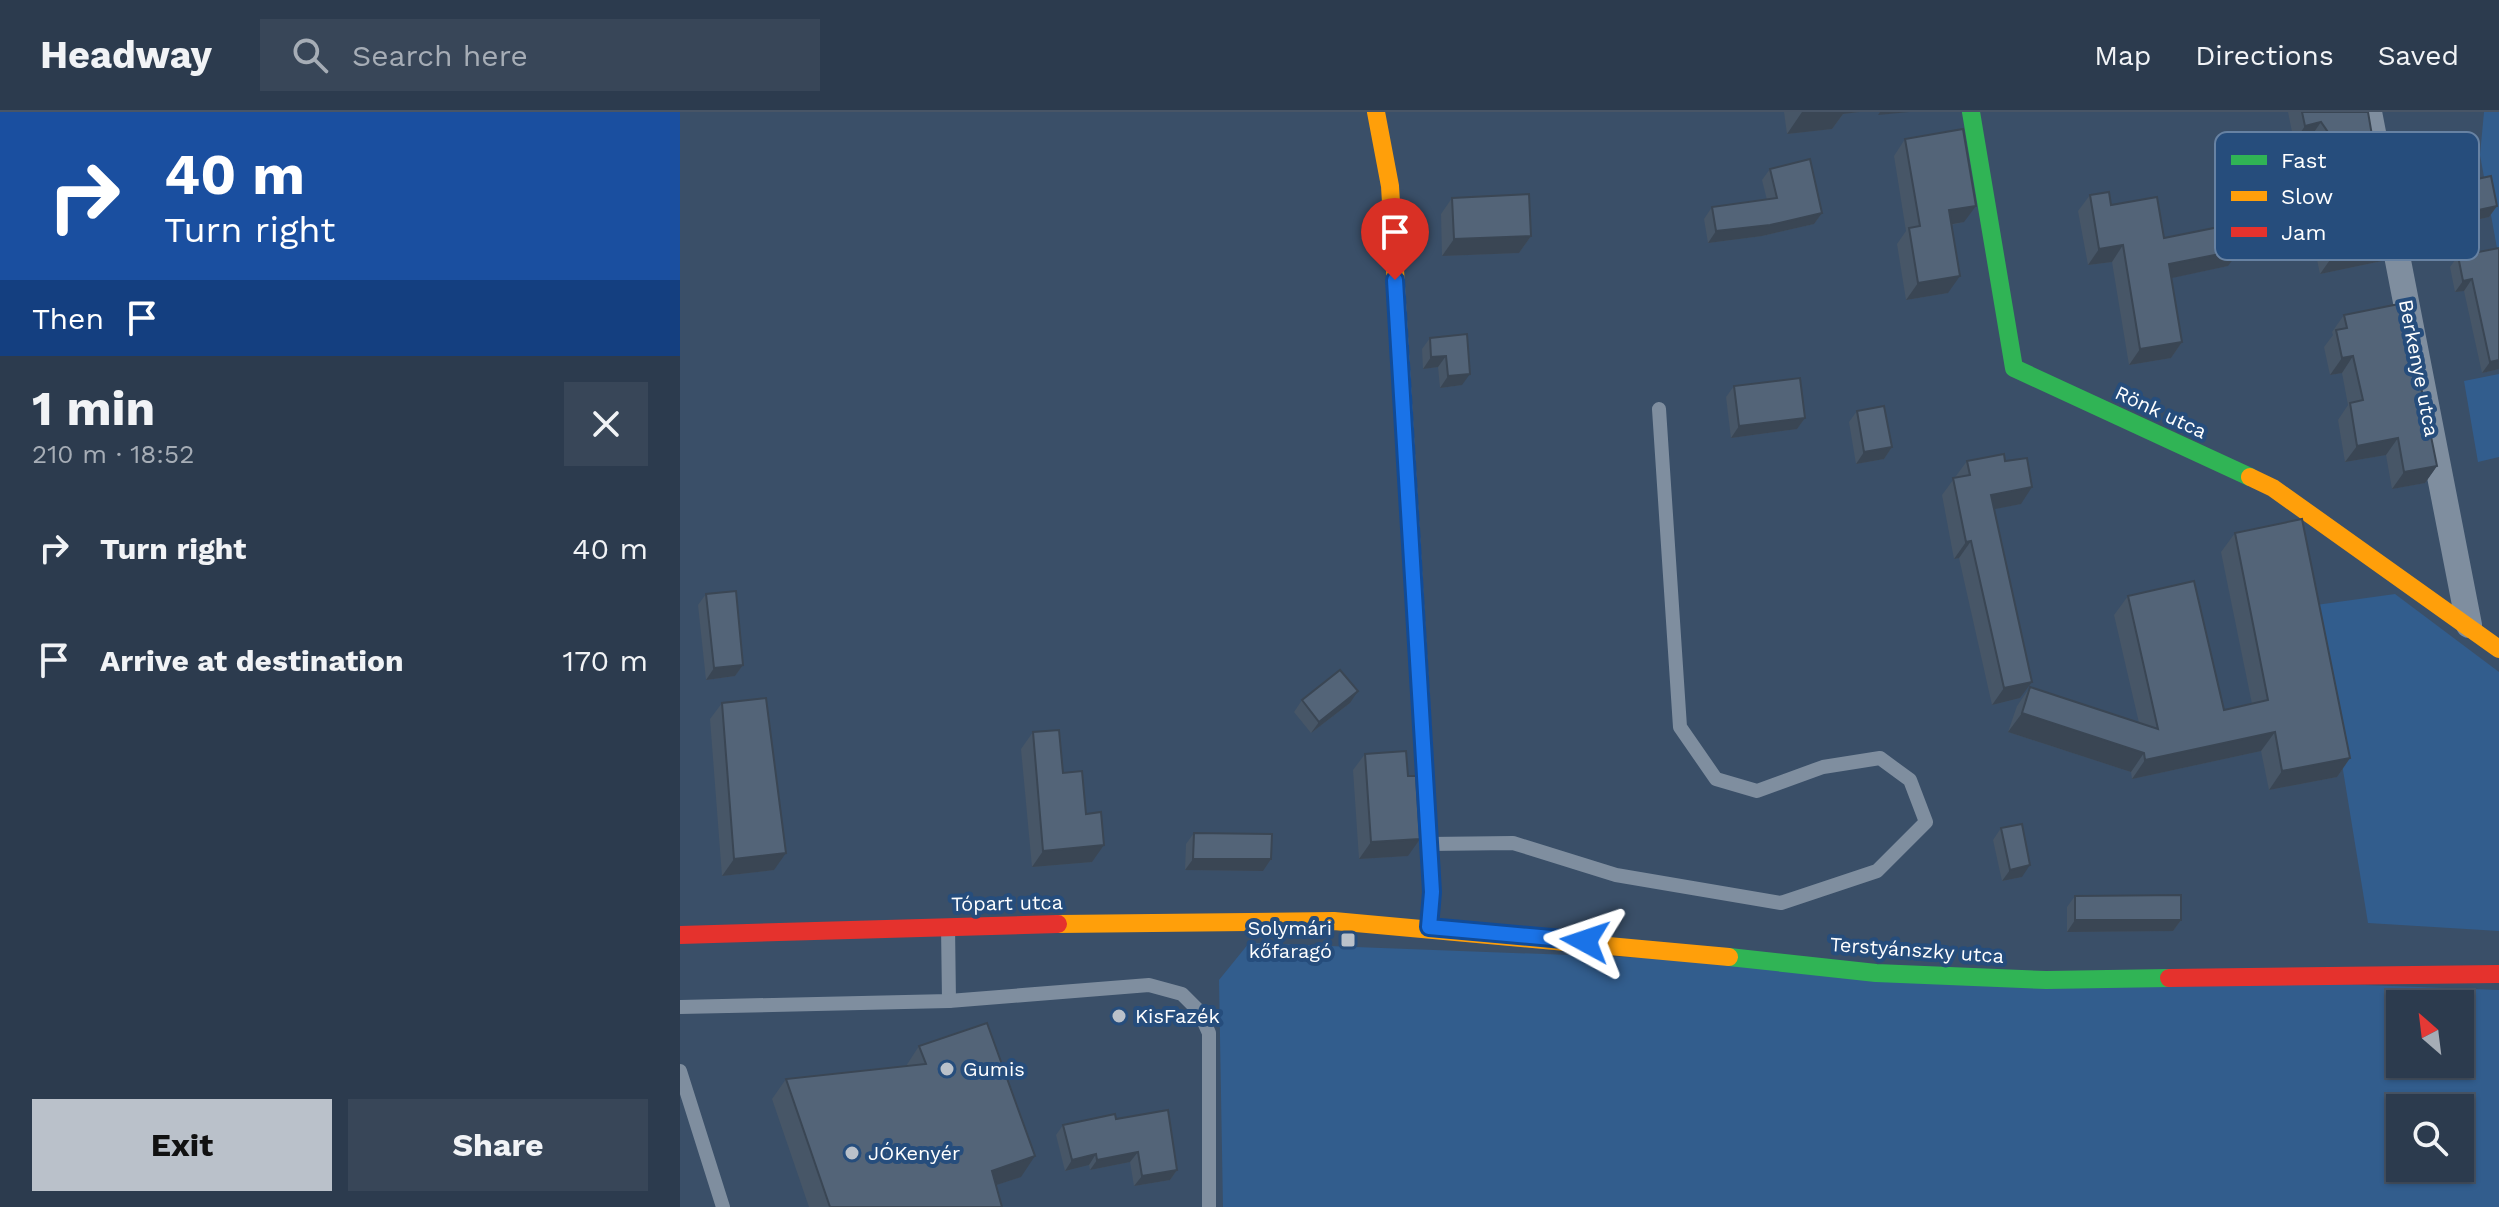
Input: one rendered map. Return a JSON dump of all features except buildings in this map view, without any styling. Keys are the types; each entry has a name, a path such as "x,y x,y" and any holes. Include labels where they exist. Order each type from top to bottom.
{"main road":[{"path":"1376,112 1390,186 1429,844 1429,927"},
{"name":"Rönk utca","path":"1971,112 2014,368 2273,488 2499,649"},
{"name":"Terstyánszky utca","path":"1334,921 1429,927 1876,973 2046,980 2499,974"},
{"name":"Tópart utca","path":"680,935 948,925 1334,921"}],"street":[{"name":"Berkenye utca","path":"2369,112 2373,132"},
{"name":"Berkenye utca","path":"2398,260 2469,625"}],"lane":[{"path":"1429,844 1513,843 1616,875 1781,903 1877,871 1926,822 1910,780 1880,758 1823,767 1757,791 1716,779 1680,727 1659,409"},
{"path":"948,925 949,1001"},
{"path":"680,1007 949,1001 1149,985 1182,994 1199,1011 1209,1033 1209,1207"},
{"path":"680,1071 723,1207"}],"shaded area":[{"path":"2484,112 2499,112 2499,259 2480,155"},
{"path":"2499,374 2499,457 2478,462 2464,381"},
{"path":"2395,594 2499,672 2499,931 2368,923 2316,605"},
{"path":"1249,943 2499,990 2499,1207 1223,1207 1219,980"}],"traffic: fast":[{"path":"1971,112 2014,368 2250,477"},
{"path":"1729,957 1876,973 2046,980 2169,978"}],"traffic: slow":[{"path":"1376,112 1390,186 1421,704"},
{"path":"2250,477 2273,488 2499,649"},
{"path":"1058,924 1334,921 1729,957"}],"traffic: jam":[{"path":"1421,704 1432,892 1429,927"},
{"path":"680,935 1058,924"},
{"path":"2169,978 2499,974"}],"place":[{"name":"Solymári kőfaragó","path":"1348,940"},
{"name":"KisFazék","path":"1119,1016"},
{"name":"Gumis","path":"947,1069"},
{"name":"JÓKenyér","path":"852,1153"}],"route":[{"path":"1395,280 1432,892 1429,927 1585,941"}]}
